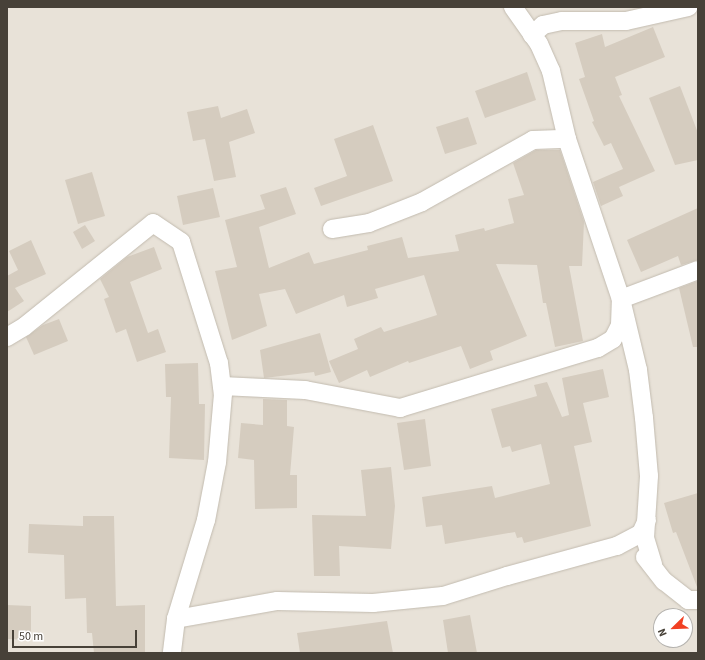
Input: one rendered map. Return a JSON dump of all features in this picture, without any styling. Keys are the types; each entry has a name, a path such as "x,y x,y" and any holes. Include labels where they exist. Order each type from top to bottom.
{"street":[{"path":"513,7 532,35 551,72 567,139 621,299 638,370 644,418 649,476 645,538 653,565"},
{"path":"532,35 543,25 562,21 626,21 688,7"},
{"path":"332,229 369,223 422,202 533,140 567,139"},
{"path":"7,337 25,326 153,224 181,242 219,362 222,386 222,425 206,520 176,619 172,653"},
{"path":"621,299 698,270"},
{"path":"222,386 305,390 400,408 598,348 612,339 620,325 621,299"},
{"path":"176,619 277,601 373,603 443,596 507,576 617,546 641,533 647,520"},
{"path":"617,546 639,550 653,565 664,581 688,600 698,600"}],"shaded area":[{"path":"7,7 698,7 698,653 7,653"}],"building":[{"path":"653,27 665,57 615,77 622,95 619,96 655,171 619,187 623,196 601,206 593,182 623,169 611,143 604,146 592,122 594,121 579,79 585,77 575,43 602,34 605,47"},
{"path":"527,72 536,100 485,118 475,91"},
{"path":"680,86 698,133 698,160 675,165 649,98"},
{"path":"218,106 221,118 247,109 255,133 229,142 236,177 214,181 205,139 193,141 187,112"},
{"path":"468,117 477,144 445,154 436,127"},
{"path":"373,125 393,181 321,206 314,188 347,176 334,139"},
{"path":"536,150 560,150 584,222 582,266 569,266 583,341 555,347 546,303 543,303 537,265 496,264 527,336 490,351 493,360 470,369 461,346 409,363 408,361 370,377 367,370 339,383 329,361 358,349 354,339 381,327 384,332 437,315 424,275 375,289 378,298 347,307 344,295 296,314 285,289 259,294 267,326 232,340 215,271 237,267 225,220 265,209 260,195 286,187 296,214 259,227 269,268 309,252 314,264 368,250 367,246 402,237 408,258 459,251 455,235 484,228 485,231 514,223 508,199 524,195 513,163"},
{"path":"92,172 105,216 78,224 65,180"},
{"path":"213,188 220,217 183,225 177,196"},
{"path":"698,208 698,260 681,265 678,256 641,272 627,240"},
{"path":"85,225 95,241 82,249 73,232"},
{"path":"31,240 46,274 15,288 24,301 7,312 7,276 18,270 9,251"},
{"path":"154,247 162,269 130,282 148,333 158,329 166,352 137,362 126,329 116,333 104,299 109,297 100,279 127,257"},
{"path":"698,281 698,347 693,347 679,288"},
{"path":"59,319 68,341 34,355 26,337 43,325"},
{"path":"320,333 331,372 315,376 314,372 264,378 260,350"},
{"path":"198,363 199,404 205,404 204,460 169,458 171,397 166,397 165,364"},
{"path":"603,369 609,397 583,403 592,442 574,446 591,526 524,543 522,537 517,538 515,532 445,544 442,525 426,527 422,497 492,486 495,498 550,484 541,444 512,452 510,446 502,448 491,409 537,396 534,385 547,382 562,417 569,415 562,378"},
{"path":"263,399 287,400 287,426 294,427 290,475 297,475 297,508 255,509 254,460 238,458 241,423 263,425"},
{"path":"425,419 431,466 404,470 397,423"},
{"path":"391,467 395,506 391,549 339,546 340,576 314,576 312,515 366,516 361,470"},
{"path":"698,493 697,587 676,532 673,533 664,503"},
{"path":"83,516 114,516 116,606 145,605 145,653 94,653 92,633 87,633 86,598 65,599 64,555 28,553 29,524 83,526"},
{"path":"7,605 31,606 31,640 7,639"},
{"path":"470,615 477,653 448,653 443,620"},
{"path":"387,621 393,653 300,653 297,633"}]}
